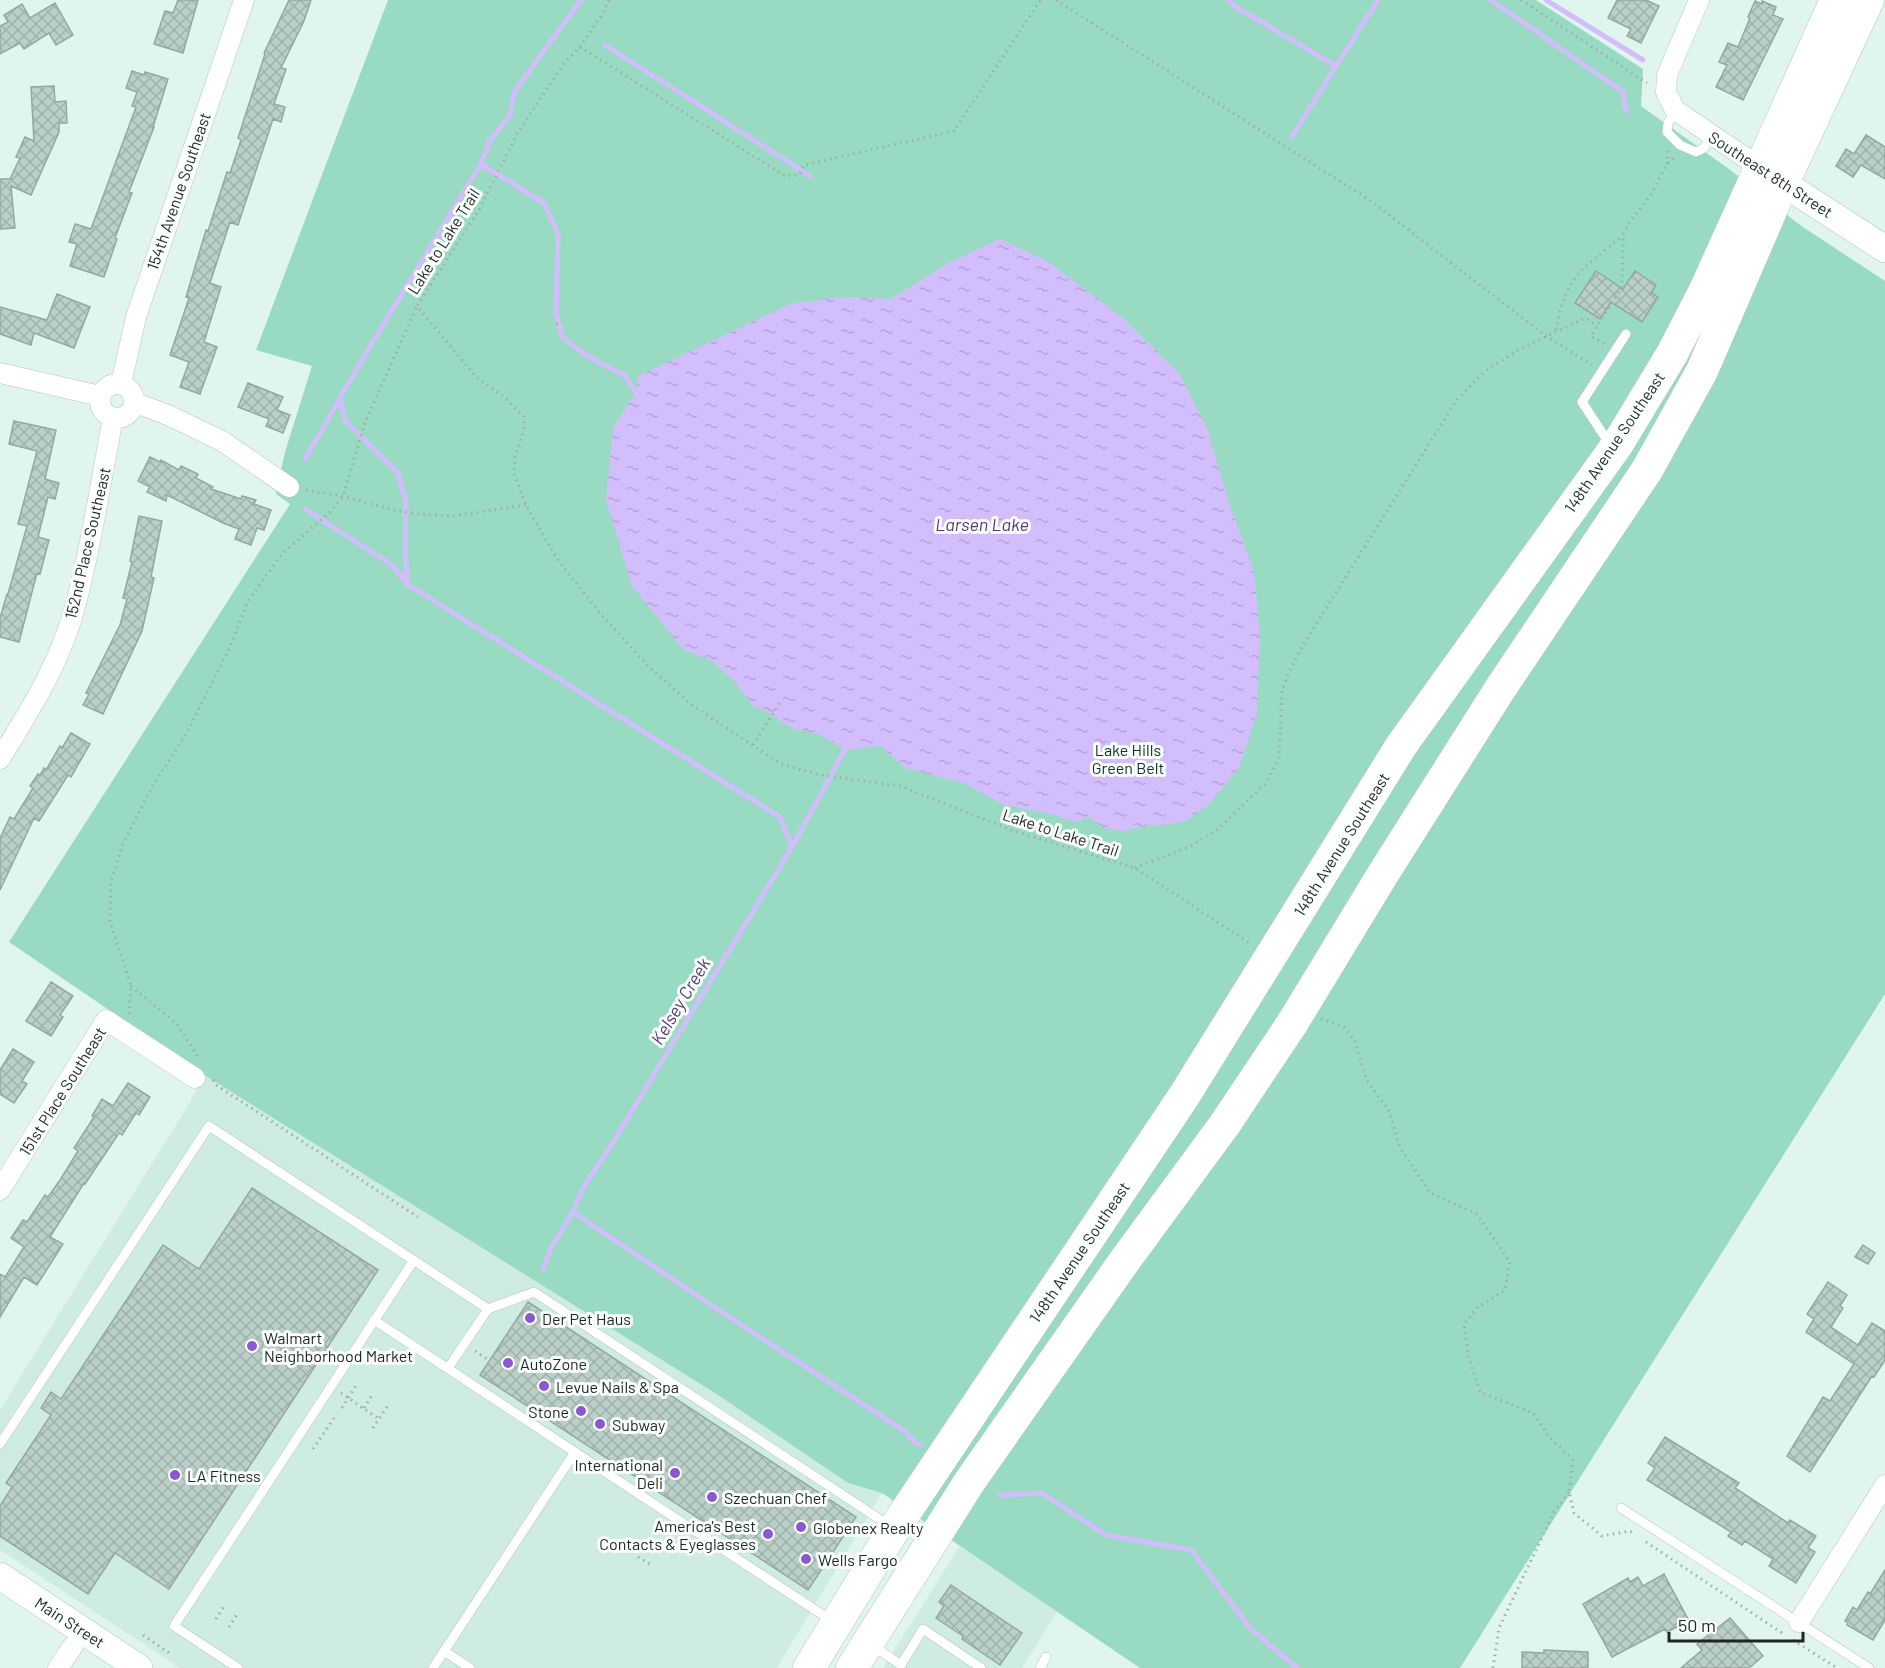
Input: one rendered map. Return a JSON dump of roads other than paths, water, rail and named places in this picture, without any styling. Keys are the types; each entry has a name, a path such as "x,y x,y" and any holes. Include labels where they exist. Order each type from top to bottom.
{"main road":[{"name":"148th Avenue Southeast","path":"852,1668 970,1481 1123,1263 1225,1124 1500,689 1647,470 1702,371 1836,0"},
{"name":"148th Avenue Southeast","path":"809,1668 894,1529 1184,1096 1401,746 1617,445 1672,354 1868,0"},
{"path":"1484,629 1469,658 1468,666 1471,676 1479,685 1488,689 1500,689"},
{"path":"1099,1222 1108,1219 1119,1220 1127,1227 1129,1241 1123,1263"}],"street":[{"name":"154th Avenue Southeast","path":"121,384 136,317 244,0"},
{"name":"Southeast 8th Street","path":"1699,0 1667,75 1670,101 1712,135 1885,249"},
{"path":"0,373 100,396"},
{"path":"121,384 130,391 134,402 133,408 125,416 113,418 103,412 100,407 100,396 110,385 121,384"},
{"path":"134,402 222,441 289,487"},
{"name":"152nd Place Southeast","path":"0,759 37,699 58,654 76,604 113,418"},
{"name":"151st Place Southeast","path":"0,1190 106,1020 202,1077"},
{"path":"1799,1622 1885,1485"},
{"name":"Main Street","path":"0,1576 139,1668"},
{"name":"Main Street","path":"0,1597 107,1668"},
{"path":"58,1668 73,1646"}],"lane":[{"path":"1617,445 1605,436 1582,402 1626,334"},
{"path":"0,1444 209,1126 488,1309"},
{"path":"238,1668 174,1626 414,1260"},
{"path":"448,1368 488,1309 534,1293 894,1529"},
{"path":"375,1320 836,1624"},
{"path":"433,1668 575,1452"},
{"path":"1621,1508 1869,1668"},
{"path":"868,1642 900,1666 923,1629 981,1668"},
{"path":"444,1652 470,1668"},
{"path":"1040,1668 1046,1657"}],"water":[{"name":"Larsen Lake","path":"1000,239 1047,261 1123,318 1179,373 1207,428 1231,509 1254,571 1260,638 1257,714 1239,768 1208,805 1186,821 1123,831 1104,828 1089,817 1076,822 1047,813 1004,805 964,783 905,768 881,746 845,750 819,734 791,728 767,712 753,706 735,682 711,660 684,650 632,586 606,500 613,428 636,392 638,376 790,304 839,297 891,299 950,262"}],"waterway":[{"name":"Kelsey Creek","path":"581,0 514,92 510,116 490,140 481,164 544,203 558,234 556,313 562,337 587,356 624,375 636,392"},
{"path":"1228,0 1236,7 1336,66"},
{"path":"1292,136 1378,0"},
{"path":"1491,0 1623,92 1626,111"},
{"path":"1546,0 1643,60"},
{"path":"605,45 810,176"},
{"path":"305,459 369,348 481,164"},
{"path":"340,398 345,421 398,473 406,502 407,582"},
{"path":"305,509 392,565 407,584 780,817 792,847"},
{"name":"Kelsey Creek","path":"543,1269 552,1246 573,1212 583,1188 792,847 845,750"},
{"path":"573,1212 907,1433 913,1441 921,1445"},
{"path":"1000,1495 1042,1493 1106,1535 1191,1550 1251,1629 1297,1668"}],"place":[{"name":"Der Pet Haus","path":"530,1318"},
{"name":"Walmart Neighborhood Market","path":"252,1346"},
{"name":"AutoZone","path":"508,1363"},
{"name":"Levue Nails & Spa","path":"544,1386"},
{"name":"Stone","path":"581,1411"},
{"name":"Subway","path":"600,1424"},
{"name":"International Deli","path":"675,1473"},
{"name":"LA Fitness","path":"175,1475"},
{"name":"Szechuan Chef","path":"712,1497"},
{"name":"Globenex Realty","path":"801,1527"},
{"name":"America's Best Contacts & Eyeglasses","path":"768,1534"},
{"name":"Wells Fargo","path":"806,1559"}],"park label":[{"name":"Lake Hills Green Belt","path":"1128,758"}]}
